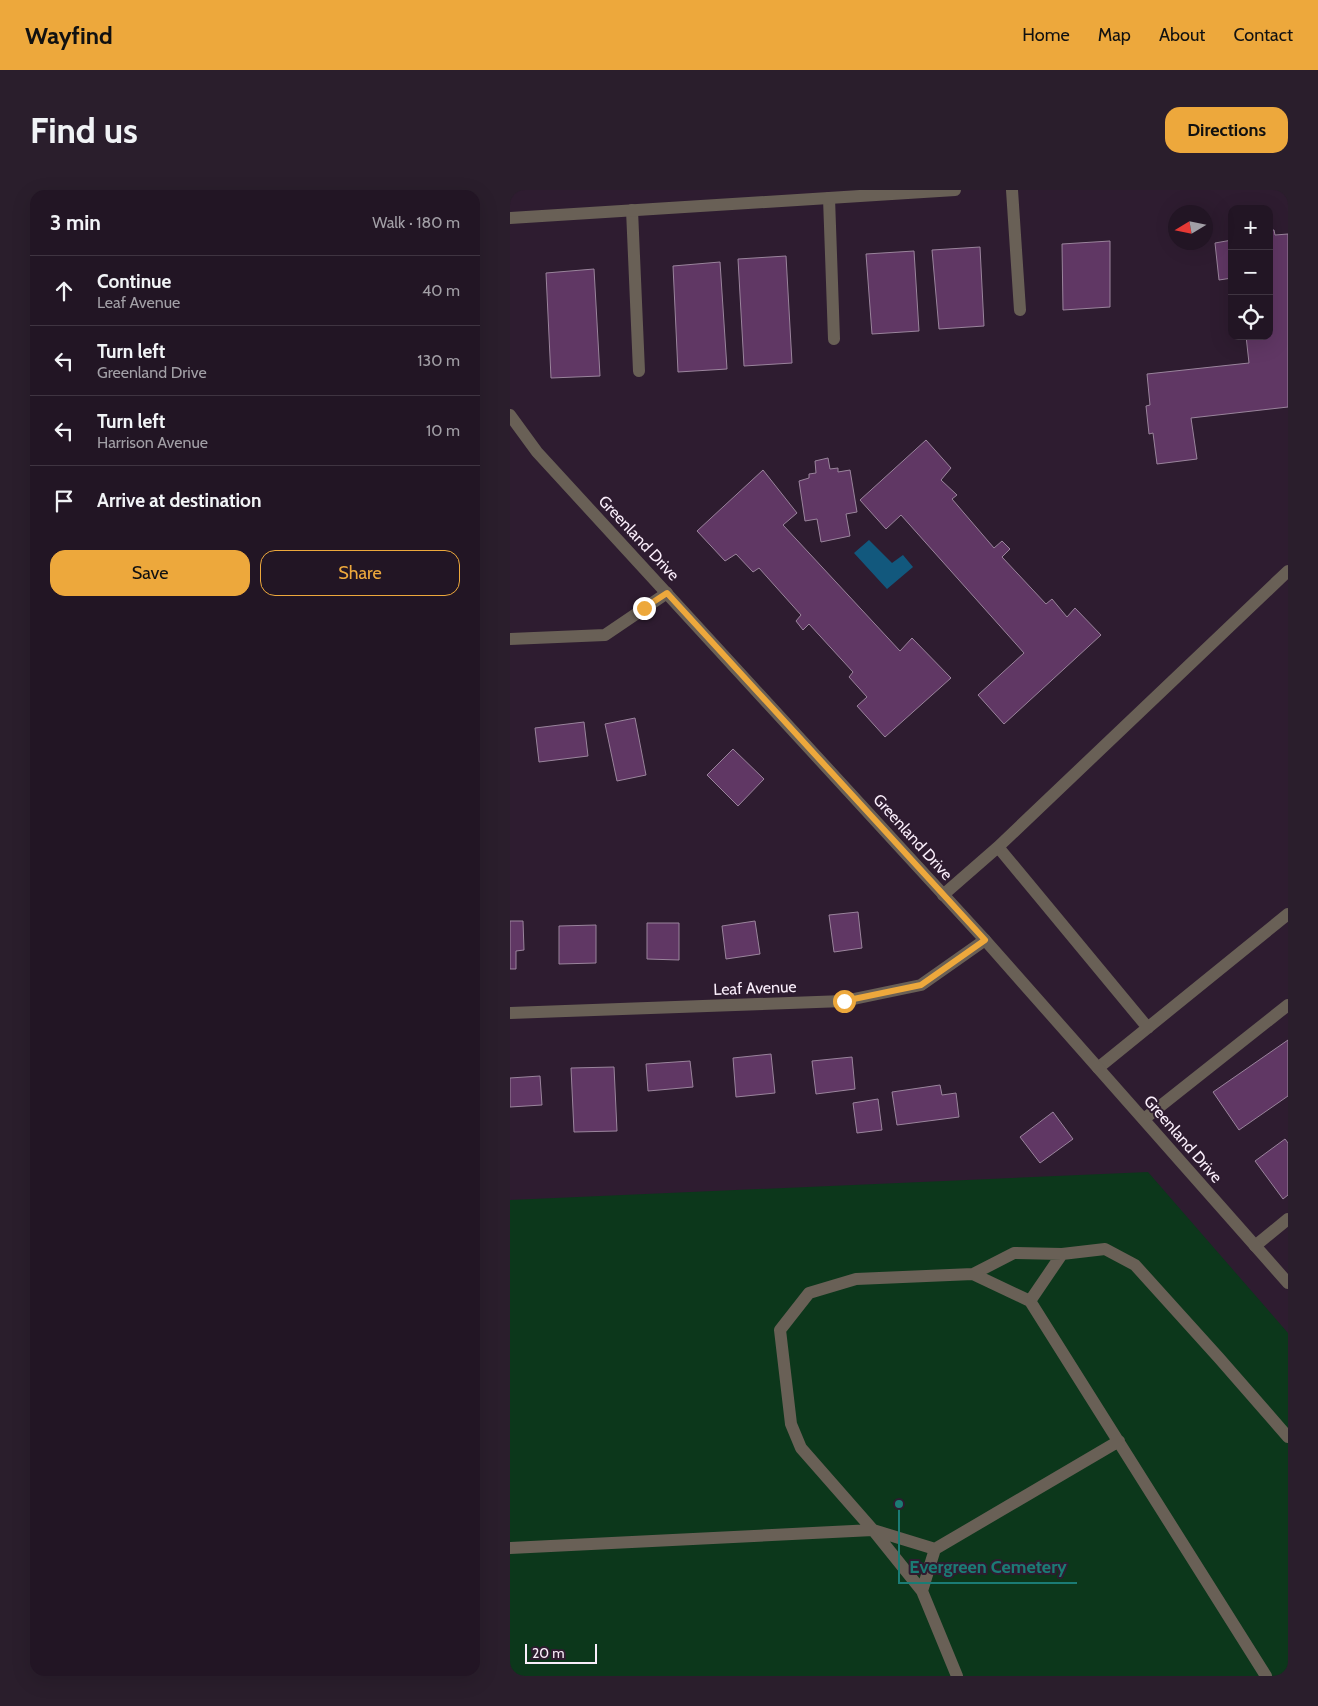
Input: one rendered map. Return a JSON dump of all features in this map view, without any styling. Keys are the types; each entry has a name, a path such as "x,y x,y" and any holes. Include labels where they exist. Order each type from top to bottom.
{"street":[{"path":"510,218 955,190"},
{"path":"1012,190 1020,310"},
{"path":"829,198 834,339"},
{"path":"632,210 639,371"},
{"name":"Greenland Drive","path":"510,416 537,452 985,940 1288,1283"},
{"path":"943,895 998,847 1288,571"},
{"path":"510,639 605,635 667,593"},
{"path":"998,847 1148,1028"},
{"path":"1098,1068 1288,914"},
{"name":"Leaf Avenue","path":"510,1013 844,1001 921,985 985,940"},
{"path":"1144,1119 1288,1005"},
{"path":"1255,1246 1288,1219"},
{"path":"957,1676 922,1592 873,1530 801,1448 791,1424 780,1330 809,1294 856,1279 973,1274 1014,1253 1062,1254 1105,1249 1135,1265 1288,1437"},
{"path":"1030,1301 1062,1254"},
{"path":"973,1274 1030,1301 1266,1676"},
{"path":"922,1592 935,1549 1119,1441"},
{"path":"510,1548 873,1530 935,1549"}],"green space":[{"path":"1148,1172 1288,1333 1288,1676 510,1676 510,1200"}],"water":[{"path":"869,540 892,563 903,555 913,567 887,589 854,553"}],"building":[{"path":"1274,230 1275,235 1288,234 1288,407 1191,418 1197,459 1157,464 1153,433 1149,434 1146,406 1150,405 1147,374 1249,363 1246,340 1273,340"},
{"path":"1110,241 1110,307 1063,310 1062,244"},
{"path":"1228,241 1228,279 1219,280 1215,243"},
{"path":"980,247 984,326 939,329 932,250"},
{"path":"914,251 919,331 872,334 866,254"},
{"path":"786,256 792,363 744,366 738,259"},
{"path":"720,262 727,369 678,372 673,266"},
{"path":"594,269 600,376 551,378 546,273"},
{"path":"926,440 951,468 941,480 957,495 952,499 994,548 1002,541 1010,549 1002,557 1046,604 1052,599 1067,617 1075,608 1101,635 1004,724 978,695 1024,653 901,515 886,529 860,500"},
{"path":"828,458 830,469 838,468 838,472 850,470 857,512 846,514 850,536 821,542 817,519 805,521 799,481 809,478 809,474 816,473 815,461"},
{"path":"763,470 797,513 783,525 900,651 912,638 951,678 885,737 857,706 867,697 849,677 853,672 809,624 803,630 796,621 801,615 759,568 753,572 736,554 725,561 697,531"},
{"path":"635,718 646,775 617,781 605,724"},
{"path":"584,722 588,756 539,762 535,728"},
{"path":"733,749 764,779 738,806 707,775"},
{"path":"858,912 862,948 834,952 829,915"},
{"path":"510,921 523,921 524,950 516,951 516,969 510,969"},
{"path":"755,921 760,954 726,959 722,926"},
{"path":"647,923 679,923 679,960 647,959"},
{"path":"596,925 596,963 559,964 559,926"},
{"path":"1288,1040 1288,1096 1239,1130 1213,1092"},
{"path":"771,1054 775,1093 736,1097 733,1058"},
{"path":"852,1057 855,1089 816,1094 812,1061"},
{"path":"690,1061 693,1087 648,1091 646,1064"},
{"path":"614,1067 617,1131 574,1132 571,1068"},
{"path":"540,1076 542,1105 510,1107 510,1078"},
{"path":"940,1085 942,1095 956,1093 959,1117 897,1125 892,1092"},
{"path":"878,1099 882,1130 857,1133 853,1103"},
{"path":"1053,1112 1073,1139 1040,1163 1020,1137"},
{"path":"1285,1139 1288,1143 1288,1195 1283,1199 1255,1161"}],"place":[{"name":"Evergreen Cemetery","path":"899,1504"}],"route":[{"path":"644,608 667,593 985,940 921,985 844,1001"}]}
